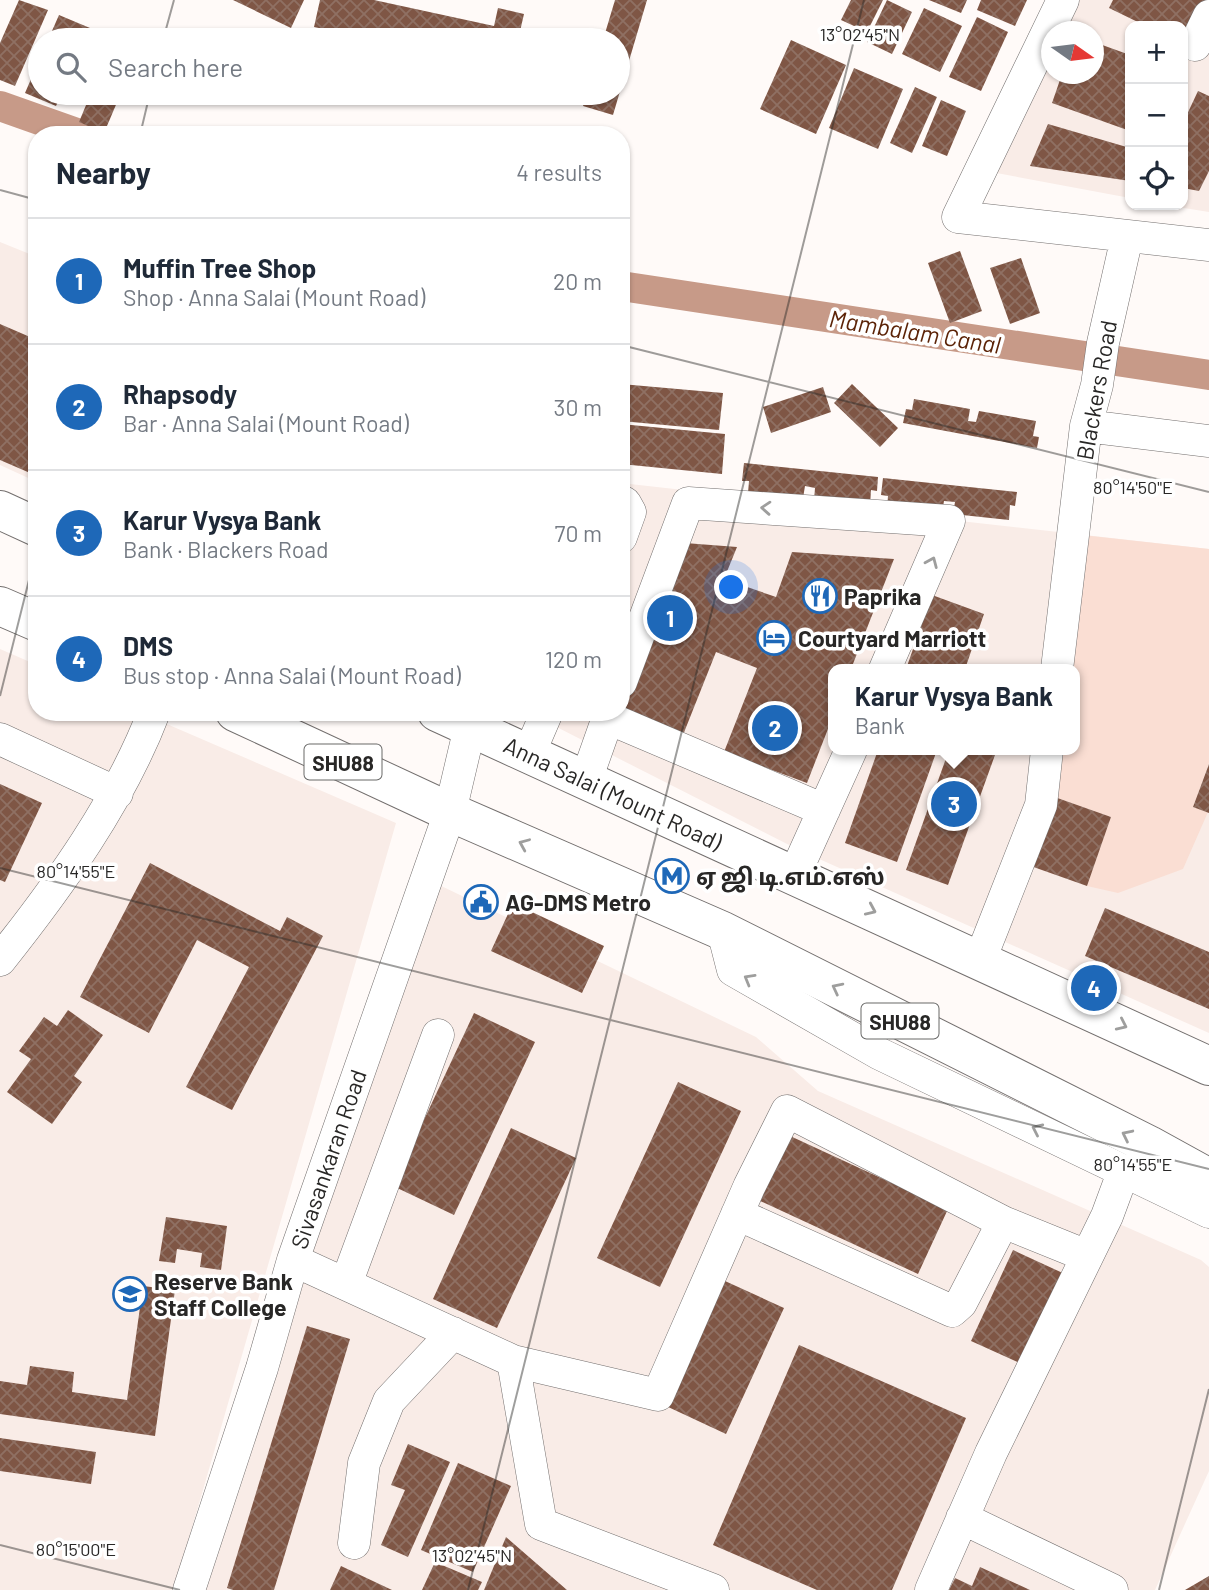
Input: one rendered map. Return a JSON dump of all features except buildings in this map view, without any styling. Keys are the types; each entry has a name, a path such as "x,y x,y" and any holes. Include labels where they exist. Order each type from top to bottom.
{"main road":[{"path":"0,510 28,523"},
{"path":"0,606 28,618"},
{"name":"SHU88","path":"254,721 450,812 723,930 1209,1178"},
{"name":"Anna Salai (Mount Road)","path":"455,721 1209,1066"}],"street":[{"path":"1063,0 958,217 1209,245"},
{"path":"1195,46 1209,16"},
{"name":"Blackers Road","path":"1058,664 1086,426 1128,237"},
{"path":"1086,426 1209,441"},
{"path":"630,658 688,503 949,521 887,664"},
{"path":"0,960 30,922 117,793 150,721"},
{"name":"Sivasankaran Road","path":"189,1590 262,1367 293,1260 450,812 453,721"},
{"path":"529,754 543,721"},
{"path":"586,780 607,721"},
{"path":"623,721 824,810"},
{"path":"0,739 117,793"},
{"path":"794,876 848,755"},
{"path":"980,960 1041,805 1046,755"},
{"path":"723,930 733,970 880,1054 1209,1212"},
{"path":"346,1284 438,1035"},
{"path":"293,1260 513,1361 658,1395 737,1214 787,1111 1003,1222 1087,1256"},
{"path":"931,1590 962,1518 1107,1216 1124,1170"},
{"path":"737,1214 952,1311 961,1303 1003,1222"},
{"path":"354,1543 364,1463 390,1401 453,1333"},
{"path":"513,1361 541,1524 713,1590"},
{"path":"962,1518 1112,1590"}],"shaded area":[{"path":"1066,0 1209,0 1209,212 1188,209 1188,21 1125,21 1125,197 986,171 1041,53 1041,84 1104,84 1104,21 1056,21"},
{"path":"0,242 28,253 28,478 0,465"},
{"path":"630,484 1209,549 1209,1033 799,850 545,721 630,721"},
{"path":"1082,535 1209,549 1209,763 1193,807 1208,812 1183,869 1118,893 1087,886 1111,817 1049,795 1054,755 1080,755 1080,664 1066,664"},
{"name":"Reserve Bank Staff College","path":"0,649 28,661 28,721 160,721 396,823 174,1590 0,1590"},
{"path":"435,883 756,1037 818,1091 1201,1260 1209,1267 1209,1471 1155,1590 199,1590"}],"waterway":[{"name":"Mambalam Canal","path":"0,106 57,126"},
{"name":"Mambalam Canal","path":"630,287 1209,375"}],"place":[{"name":"Paprika","path":"820,596"},
{"name":"Muffin Tree Shop","path":"670,618"},
{"name":"Courtyard Marriott","path":"774,638"},
{"name":"Rhapsody","path":"775,728"},
{"name":"Karur Vysya Bank","path":"954,804"},
{"name":"ஏ ஜி டி.எம்.எஸ்","path":"672,876"},
{"name":"AG-DMS Metro","path":"481,902"},
{"name":"DMS","path":"1094,988"},
{"name":"Reserve Bank Staff College","path":"130,1294"}]}
